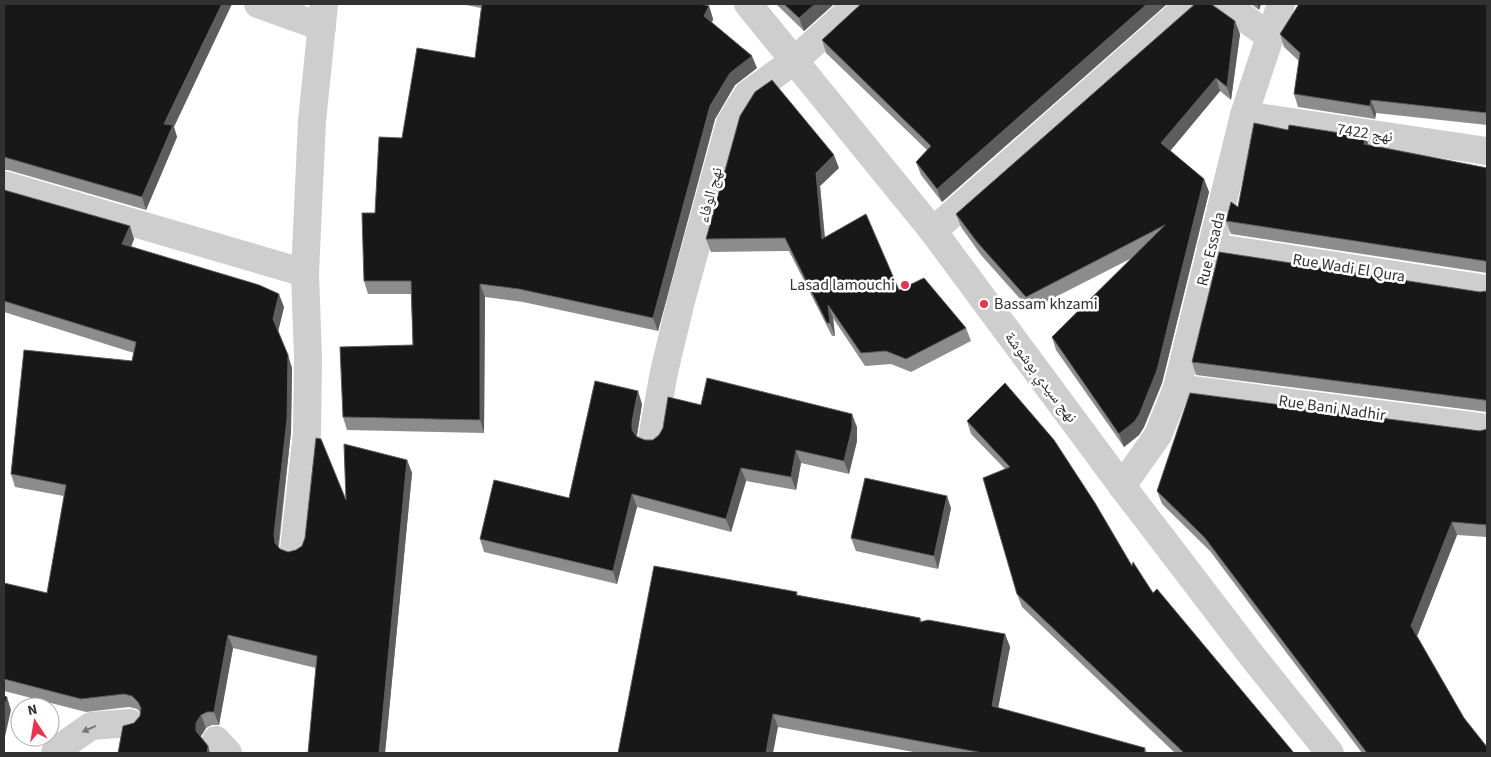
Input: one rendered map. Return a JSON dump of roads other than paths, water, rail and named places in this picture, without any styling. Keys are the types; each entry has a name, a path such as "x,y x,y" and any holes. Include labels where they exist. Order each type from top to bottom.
{"street":[{"path":"258,4 323,15 312,121 305,273 308,358 307,433 294,550"},
{"name":"نهج سيدي بوشوشة","path":"748,4 933,231 1122,486 1252,656 1330,753"},
{"name":"نهج الوفاء","path":"652,438 664,372 681,300 730,123 748,94 795,60 858,4"},
{"path":"933,231 1190,4"},
{"path":"1225,4 1269,36"},
{"name":"Rue Essada","path":"1122,486 1158,435 1177,388 1244,115 1281,4"},
{"name":"نهج 7422","path":"1244,115 1487,151"},
{"path":"4,185 305,273"},
{"name":"Rue Wadi El Qura","path":"1211,248 1487,290"},
{"name":"Rue Bani Nadhir","path":"1177,388 1487,428"},
{"path":"55,753 91,726 130,723"}],"place":[{"name":"Lasad lamouchi","path":"905,285"},
{"name":"Bassam khzami","path":"984,304"}]}
